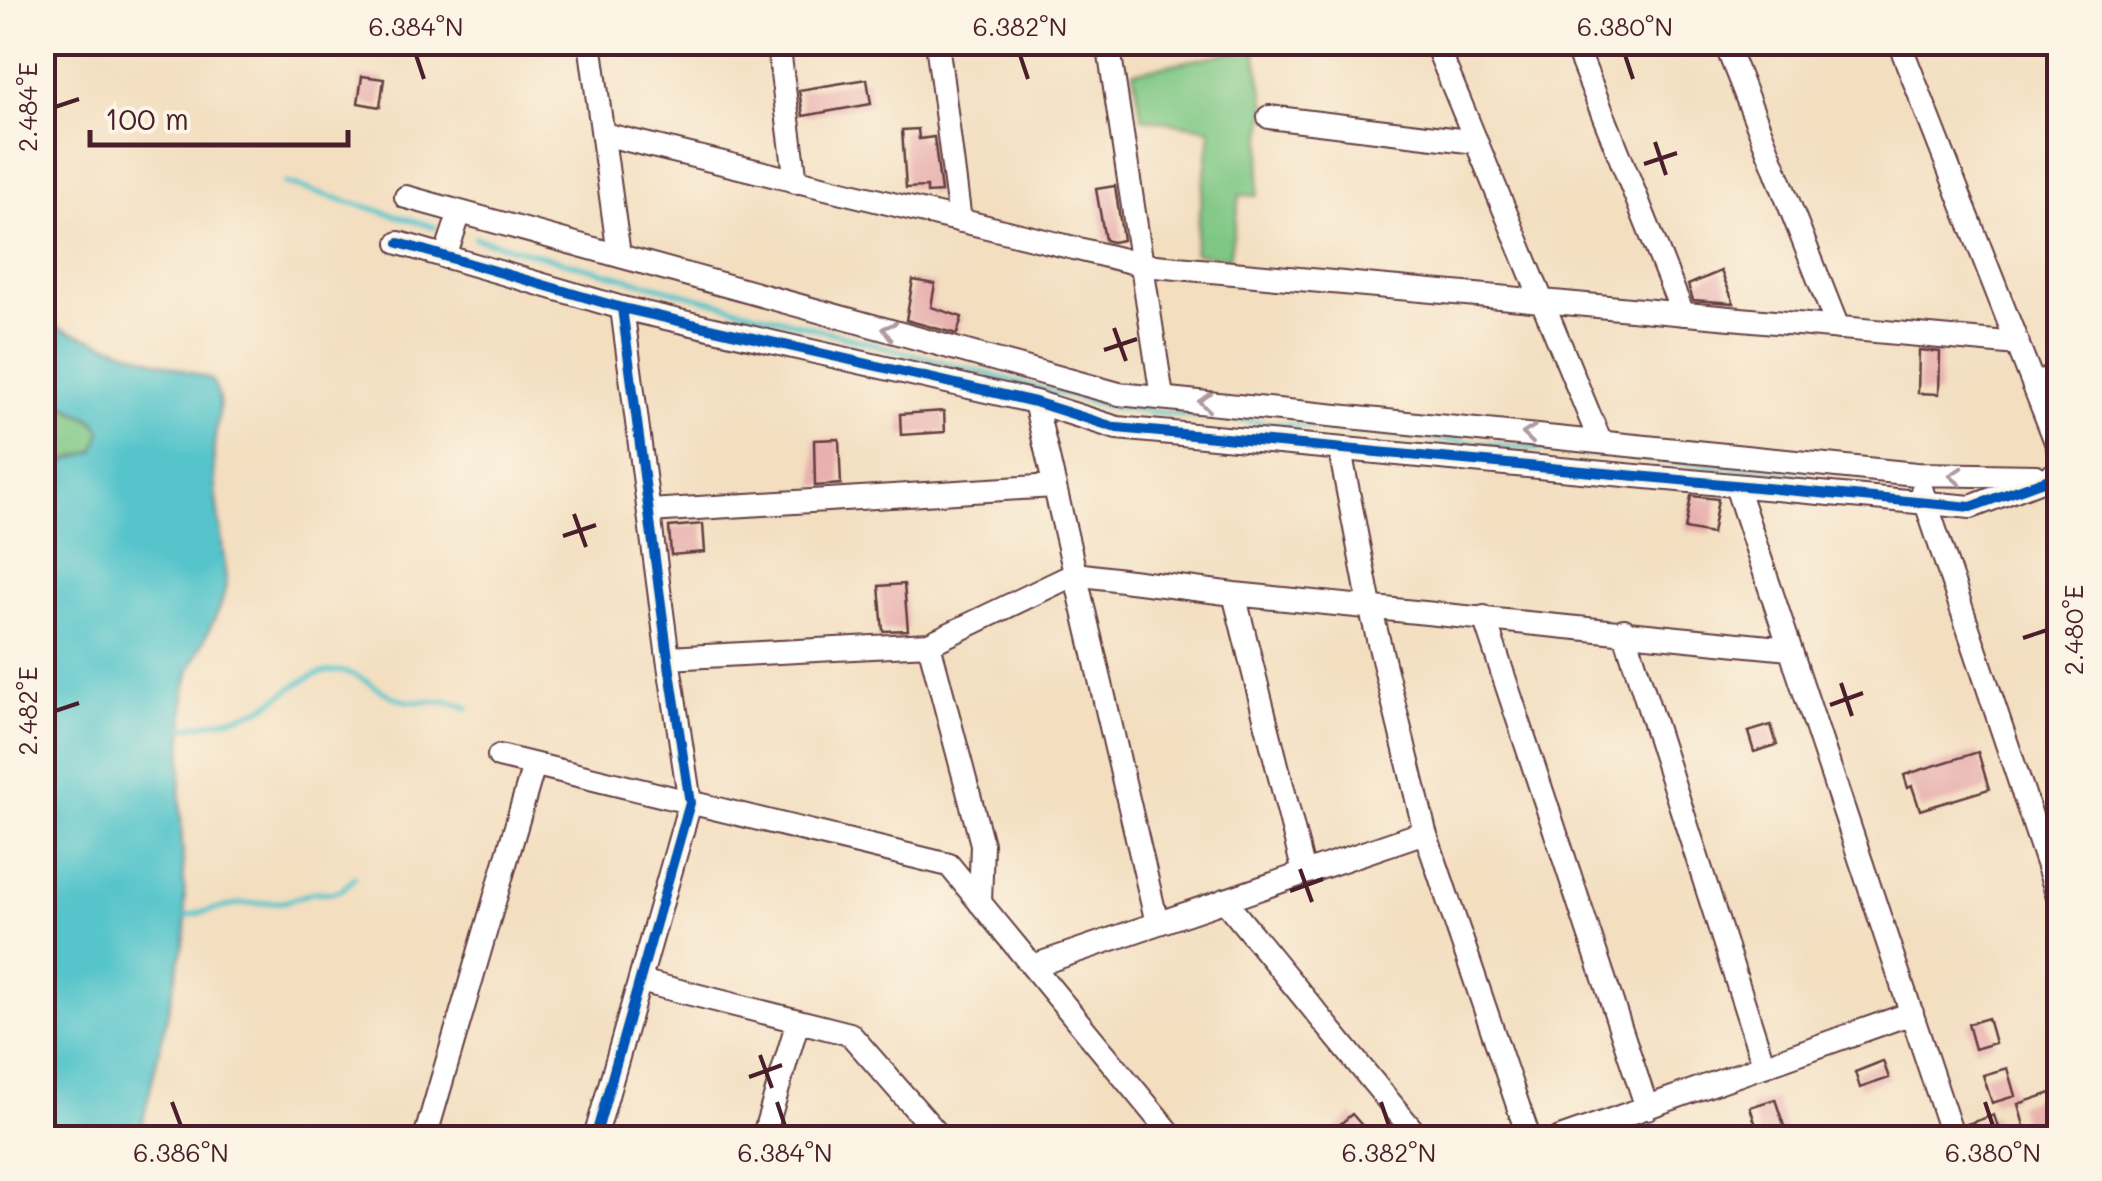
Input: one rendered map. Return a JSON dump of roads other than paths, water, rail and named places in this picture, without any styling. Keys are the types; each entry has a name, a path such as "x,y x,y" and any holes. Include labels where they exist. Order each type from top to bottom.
{"street":[{"path":"590,42 620,255"},
{"path":"778,42 796,182"},
{"path":"937,42 960,221"},
{"path":"1108,42 1162,397"},
{"path":"1435,42 1600,441"},
{"path":"1574,42 1683,314"},
{"path":"1725,42 1838,328"},
{"path":"1899,42 2033,384 2058,467"},
{"path":"1269,117 1476,142"},
{"path":"603,134 1144,265 2018,344"},
{"path":"406,196 1118,394 1916,474 1989,477 2058,467"},
{"path":"445,257 460,212"},
{"path":"399,243 622,308 1035,402 1117,428 1971,507 2058,467"},
{"path":"595,1138 690,803 622,308"},
{"path":"2033,384 2060,374"},
{"path":"1035,402 1157,924"},
{"path":"1340,450 1370,606 1425,832 1529,1138"},
{"path":"1916,474 2049,842 2060,902"},
{"path":"649,512 1054,486"},
{"path":"1736,486 1953,1138"},
{"path":"668,658 928,644 1075,574 1234,594 1789,649"},
{"path":"1234,594 1304,874"},
{"path":"1484,618 1648,1108"},
{"path":"1624,630 1764,1066"},
{"path":"928,644 982,844 980,903"},
{"path":"499,756 949,865 1174,1138"},
{"path":"426,1138 534,765"},
{"path":"1033,966 1425,832"},
{"path":"1224,900 1419,1138"},
{"path":"640,981 850,1034 940,1138"},
{"path":"1560,1138 1912,1013"},
{"path":"762,1138 798,1021"}],"water":[{"path":"43,323 210,379 219,403 214,462 226,585 185,690 180,796 186,932 139,1138 43,1138 43,493 62,463 95,451 101,431 96,421 43,394"}],"waterway":[{"path":"285,183 435,227"},
{"path":"475,238 1114,408 1810,475"},
{"path":"1937,487 1970,491"},
{"path":"183,728 250,712 315,675 336,671 355,675 398,699 468,708"},
{"path":"187,916 237,904 284,902 314,892 331,893 343,889 355,877"}]}
